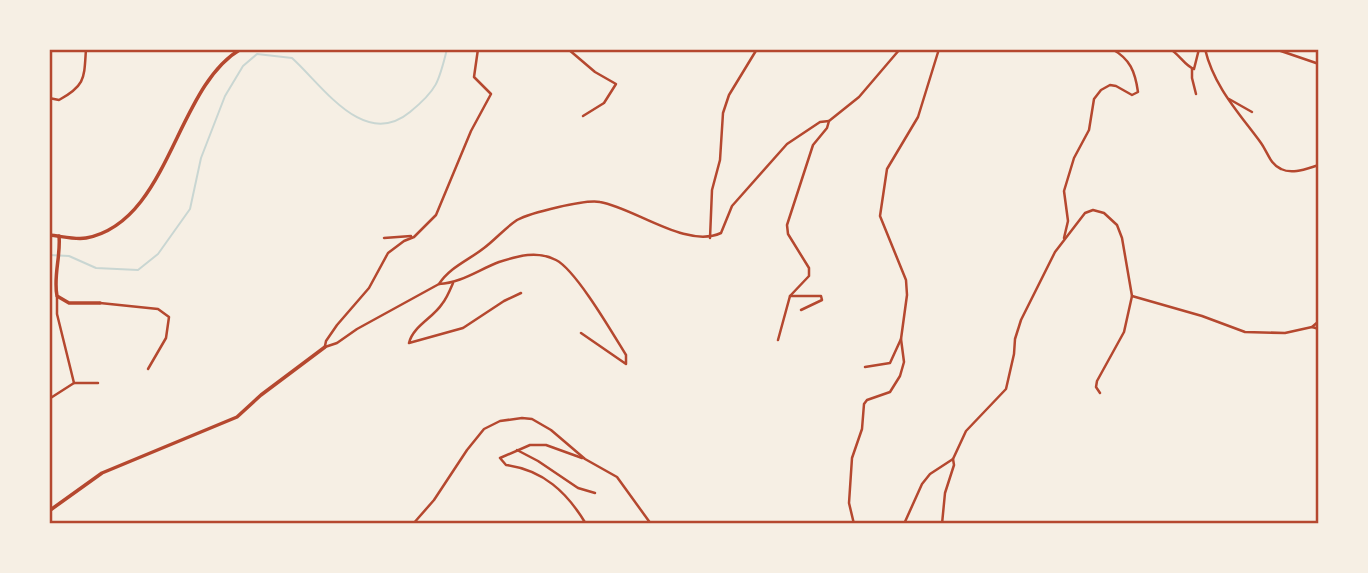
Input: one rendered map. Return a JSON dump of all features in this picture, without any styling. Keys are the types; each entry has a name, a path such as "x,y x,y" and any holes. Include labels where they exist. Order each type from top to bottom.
{"street":[{"path":"49,98 59,100 78,89 84,79 86,49"},
{"path":"49,235 85,239 108,230 131,213 152,186 218,67 241,49"},
{"path":"325,347 337,325 369,288 388,253 414,237 436,215 471,131 491,94 474,77 478,49"},
{"path":"568,49 595,72 616,84 604,103 583,116"},
{"path":"710,238 712,190 720,160 723,113 729,95 757,49"},
{"path":"778,340 790,296 808,276 810,268 788,234 787,225 813,145 830,121 859,97 900,49"},
{"path":"854,524 849,503 852,458 862,429 864,404 867,400 890,392 896,385 904,362 901,339 907,295 906,280 881,223 881,202 887,169 918,117 939,49"},
{"path":"1064,241 1068,221 1064,191 1074,158 1089,130 1094,99 1101,90 1110,85 1132,95 1138,92 1130,62 1112,49"},
{"path":"1170,49 1192,69 1196,94"},
{"path":"1192,69 1196,67 1199,49"},
{"path":"1205,49 1210,67 1226,97 1263,145 1272,163 1283,171 1296,171 1319,165"},
{"path":"1275,49 1319,64"},
{"path":"1226,97 1252,112"},
{"path":"439,284 445,275 521,218 591,201 612,205 653,223 699,238 710,238 720,233 732,206 787,144 820,122 830,121"},
{"path":"904,524 922,484 930,474 953,459 966,431 1006,388 1014,354 1014,340 1021,320 1055,252 1086,213 1093,210 1104,213 1117,225 1122,238 1132,296 1124,332 1097,381 1100,393"},
{"path":"59,236 55,284 57,314 74,383"},
{"path":"384,238 414,237"},
{"path":"49,510 102,473 237,417 261,395 325,347 337,343 357,329 439,284 453,283 482,268 519,255 533,254 556,259 566,267 597,308 626,355 626,363 581,333"},
{"path":"453,283 442,306 416,329 409,338 409,343 463,328 521,293"},
{"path":"57,296 69,303 159,309 170,317 166,338 148,369"},
{"path":"790,296 821,296 822,300 801,310"},
{"path":"1132,296 1202,316 1245,332 1285,333 1312,327 1319,321"},
{"path":"1312,327 1319,329"},
{"path":"865,367 890,363 901,339"},
{"path":"49,399 74,383 98,383"},
{"path":"414,524 484,429 500,421 531,419 551,430 585,459"},
{"path":"586,524 558,487 522,467 506,464 500,458 530,445 546,445 585,459 617,477 651,524"},
{"path":"517,450 579,488 595,494"},
{"path":"942,524 953,459"},
{"path":"1237,524 1244,524"}],"waterway":[{"path":"49,255 69,256 96,268 138,270 158,254 190,209 201,158 225,96 243,66 257,54 292,58 345,110 377,124 393,122 426,98 439,78 447,49"}]}
